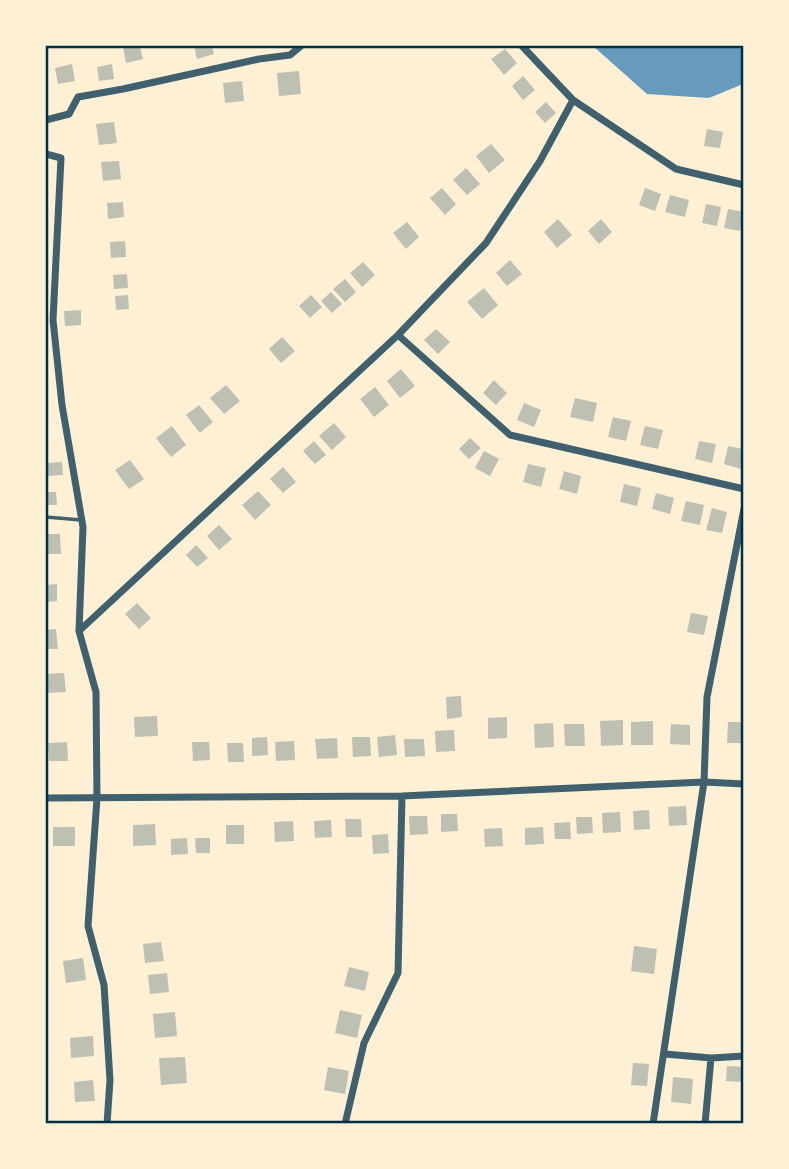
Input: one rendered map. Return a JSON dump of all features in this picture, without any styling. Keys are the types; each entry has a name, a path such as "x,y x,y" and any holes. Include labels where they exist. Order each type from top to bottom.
{"street":[{"path":"46,120 69,114 78,97 259,59 290,55 301,46"},
{"path":"522,46 573,100 676,169 744,185"},
{"path":"79,631 398,335 486,243 540,161 573,100"},
{"path":"46,154 61,158 53,320 62,405 81,520 79,631 96,692 97,798 88,926 104,985 110,1080 107,1124"},
{"path":"398,335 510,435 744,489"},
{"path":"653,1124 704,782 707,697 744,509"},
{"path":"46,799 402,796 704,782 744,783"},
{"path":"345,1124 364,1042 398,973 402,796"},
{"path":"665,1055 711,1058 744,1056"},
{"path":"705,1124 711,1058"}],"lane":[{"path":"46,517 81,520"}],"water":[{"path":"593,46 743,46 743,84 709,98 647,94"}],"building":[{"path":"140,46 143,59 126,63 123,47"},
{"path":"194,46 212,46 214,54 197,59"},
{"path":"505,49 517,63 504,75 491,59"},
{"path":"72,64 75,81 58,84 55,68"},
{"path":"112,64 114,79 99,81 97,67"},
{"path":"299,71 301,94 279,96 277,73"},
{"path":"523,76 535,90 523,100 512,86"},
{"path":"242,81 244,101 225,103 223,83"},
{"path":"546,102 556,113 545,123 535,112"},
{"path":"114,122 117,143 99,145 96,124"},
{"path":"707,129 723,132 720,148 704,146"},
{"path":"491,144 505,160 489,173 476,156"},
{"path":"119,161 121,179 103,181 101,162"},
{"path":"466,168 480,184 467,195 453,180"},
{"path":"442,188 456,204 445,215 430,198"},
{"path":"645,188 661,194 655,211 639,205"},
{"path":"670,195 689,200 685,217 665,212"},
{"path":"123,202 124,217 108,219 107,203"},
{"path":"706,204 721,207 717,226 702,223"},
{"path":"728,209 744,212 740,231 724,228"},
{"path":"558,219 572,235 557,248 544,232"},
{"path":"601,219 612,232 599,244 588,231"},
{"path":"407,222 419,237 406,249 393,233"},
{"path":"125,241 126,257 111,258 110,242"},
{"path":"510,260 522,274 507,286 496,273"},
{"path":"363,262 375,275 362,287 350,273"},
{"path":"127,274 128,288 114,289 113,275"},
{"path":"345,279 356,292 345,302 333,289"},
{"path":"484,288 498,305 482,319 467,302"},
{"path":"331,292 342,304 332,313 321,301"},
{"path":"128,295 129,309 116,310 115,296"},
{"path":"311,295 322,307 310,318 299,306"},
{"path":"81,310 81,325 65,326 64,311"},
{"path":"436,329 450,342 438,354 424,340"},
{"path":"282,337 295,351 281,363 269,349"},
{"path":"401,369 415,386 400,398 387,381"},
{"path":"494,380 507,393 496,405 483,393"},
{"path":"226,385 240,401 224,414 210,398"},
{"path":"375,387 389,405 374,417 360,399"},
{"path":"575,398 597,403 593,422 570,417"},
{"path":"524,403 541,410 534,427 517,420"},
{"path":"199,405 213,422 200,433 186,415"},
{"path":"613,417 631,421 626,441 608,437"},
{"path":"334,423 346,437 332,450 319,436"},
{"path":"172,426 186,445 171,457 156,438"},
{"path":"645,426 663,430 658,449 640,445"},
{"path":"470,438 481,448 469,459 459,449"},
{"path":"314,441 326,455 315,464 303,451"},
{"path":"699,441 716,444 712,463 695,459"},
{"path":"728,446 744,449 741,469 724,464"},
{"path":"484,451 499,459 490,476 475,468"},
{"path":"130,460 144,479 129,489 115,470"},
{"path":"62,462 63,475 46,476 46,463"},
{"path":"528,464 546,468 541,487 523,482"},
{"path":"283,467 296,482 283,493 270,479"},
{"path":"564,471 581,476 577,494 559,489"},
{"path":"624,484 641,488 637,506 620,502"},
{"path":"258,491 271,505 255,520 242,505"},
{"path":"46,492 56,492 57,505 46,505"},
{"path":"656,493 674,498 670,514 652,509"},
{"path":"686,501 704,505 700,525 681,521"},
{"path":"712,508 727,512 722,533 706,530"},
{"path":"219,525 232,539 219,550 207,536"},
{"path":"46,534 60,534 61,554 46,554"},
{"path":"196,545 208,558 197,567 186,555"},
{"path":"57,584 57,601 46,602 46,585"},
{"path":"137,603 151,618 139,629 125,614"},
{"path":"691,613 708,616 704,635 687,632"},
{"path":"56,629 58,649 46,649 46,630"},
{"path":"64,673 66,692 46,693 46,674"},
{"path":"461,696 462,717 447,719 446,697"},
{"path":"157,716 158,736 135,737 134,717"},
{"path":"507,717 507,738 488,739 488,718"},
{"path":"623,720 623,745 601,746 600,721"},
{"path":"653,721 653,745 631,745 631,722"},
{"path":"728,722 744,722 744,743 727,743"},
{"path":"553,723 554,747 535,748 534,724"},
{"path":"564,724 584,724 585,746 565,746"},
{"path":"671,724 690,725 690,745 670,744"},
{"path":"454,730 455,751 436,752 435,731"},
{"path":"395,735 397,755 379,757 377,737"},
{"path":"267,737 268,755 252,756 252,738"},
{"path":"352,737 370,737 371,756 353,757"},
{"path":"337,738 338,758 317,759 315,739"},
{"path":"404,739 424,739 425,756 405,757"},
{"path":"294,741 295,760 276,761 275,742"},
{"path":"67,742 68,761 49,761 48,743"},
{"path":"192,742 209,742 210,760 193,761"},
{"path":"227,743 243,743 244,762 228,762"},
{"path":"686,806 687,825 669,826 668,807"},
{"path":"649,810 650,829 634,830 633,811"},
{"path":"620,812 621,832 603,833 602,813"},
{"path":"441,814 457,814 458,831 441,832"},
{"path":"409,816 427,816 428,834 410,835"},
{"path":"576,817 592,817 593,833 577,834"},
{"path":"345,819 361,819 362,837 346,837"},
{"path":"331,820 332,837 315,838 314,821"},
{"path":"293,821 294,841 275,842 274,822"},
{"path":"570,822 571,839 555,839 554,823"},
{"path":"155,824 156,845 133,846 133,825"},
{"path":"226,825 244,825 244,844 226,844"},
{"path":"53,827 75,827 75,846 53,846"},
{"path":"543,827 544,844 525,845 525,828"},
{"path":"502,828 503,846 485,847 484,829"},
{"path":"388,834 389,853 373,854 372,835"},
{"path":"187,838 188,854 171,855 171,839"},
{"path":"195,838 210,838 210,853 196,853"},
{"path":"161,942 164,961 145,963 143,944"},
{"path":"634,946 657,949 654,974 631,971"},
{"path":"83,958 86,980 66,983 63,961"},
{"path":"349,967 369,972 365,991 344,986"},
{"path":"167,973 169,992 150,994 148,975"},
{"path":"340,1010 362,1015 357,1038 335,1033"},
{"path":"175,1012 177,1036 155,1038 153,1014"},
{"path":"93,1036 94,1056 71,1058 70,1038"},
{"path":"185,1057 187,1083 161,1085 159,1058"},
{"path":"633,1063 649,1064 647,1086 631,1085"},
{"path":"727,1066 744,1067 742,1082 726,1081"},
{"path":"328,1067 349,1071 345,1094 324,1090"},
{"path":"673,1077 693,1079 691,1104 671,1102"},
{"path":"93,1080 95,1101 75,1102 74,1082"}]}
